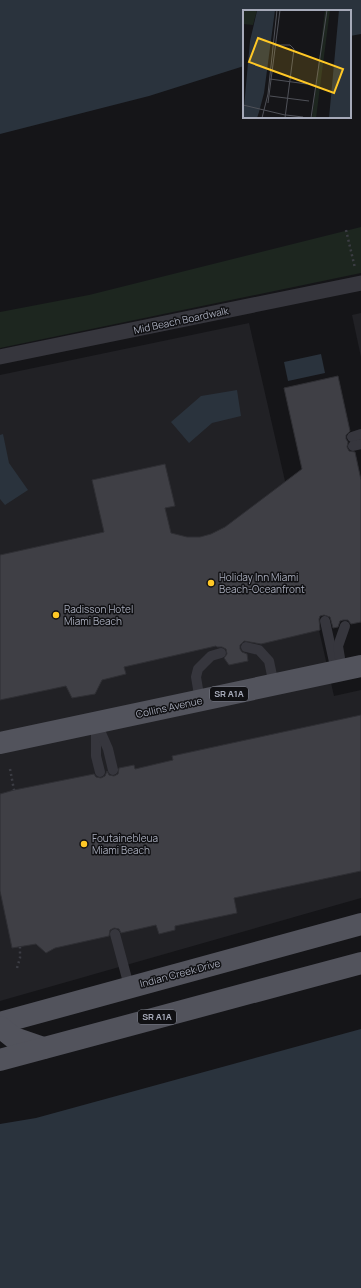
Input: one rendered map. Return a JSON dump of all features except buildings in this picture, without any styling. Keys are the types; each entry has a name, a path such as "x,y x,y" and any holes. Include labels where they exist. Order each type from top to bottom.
{"main road":[{"name":"Collins Avenue","path":"0,743 346,669"},
{"name":"Indian Creek Drive","path":"0,1022 361,924"},
{"name":"SR A1A","path":"0,1060 361,963"},
{"path":"0,1027 14,1038 43,1048"}],"street":[{"name":"Mid Beach Boardwalk","path":"0,357 360,283"}],"lane":[{"path":"326,621 346,669"},
{"path":"345,626 338,646 346,669"},
{"path":"246,647 259,650 269,661 274,684"},
{"path":"200,700 196,677 198,669 211,656 221,653"},
{"path":"96,723 108,749 113,770"},
{"path":"96,723 96,756 100,772"},
{"path":"115,934 129,986"}],"path":[{"path":"346,230 360,283"},
{"path":"10,770 14,790"},
{"path":"17,968 20,958 20,946"}],"shaded area":[{"path":"0,0 361,0 361,34 351,36 351,10 243,10 243,66 149,96 0,134"},
{"path":"361,227 361,273 0,348 0,312 89,295"},
{"path":"361,313 361,357 352,315"},
{"path":"249,323 334,696 361,690 361,898 0,1001 0,375"},
{"path":"321,354 325,373 288,381 284,362"},
{"path":"237,390 241,416 212,423 189,443 171,422 201,396"},
{"path":"3,434 9,463 28,490 5,505 0,499 0,435"},
{"path":"361,1029 361,1288 0,1288 0,1124 36,1118"}],"place":[{"name":"Holiday Inn Miami Beach-Oceanfront","path":"211,583"},
{"name":"Radisson Hotel Miami Beach","path":"56,615"},
{"name":"Foutainebleua Miami Beach","path":"84,844"}]}
